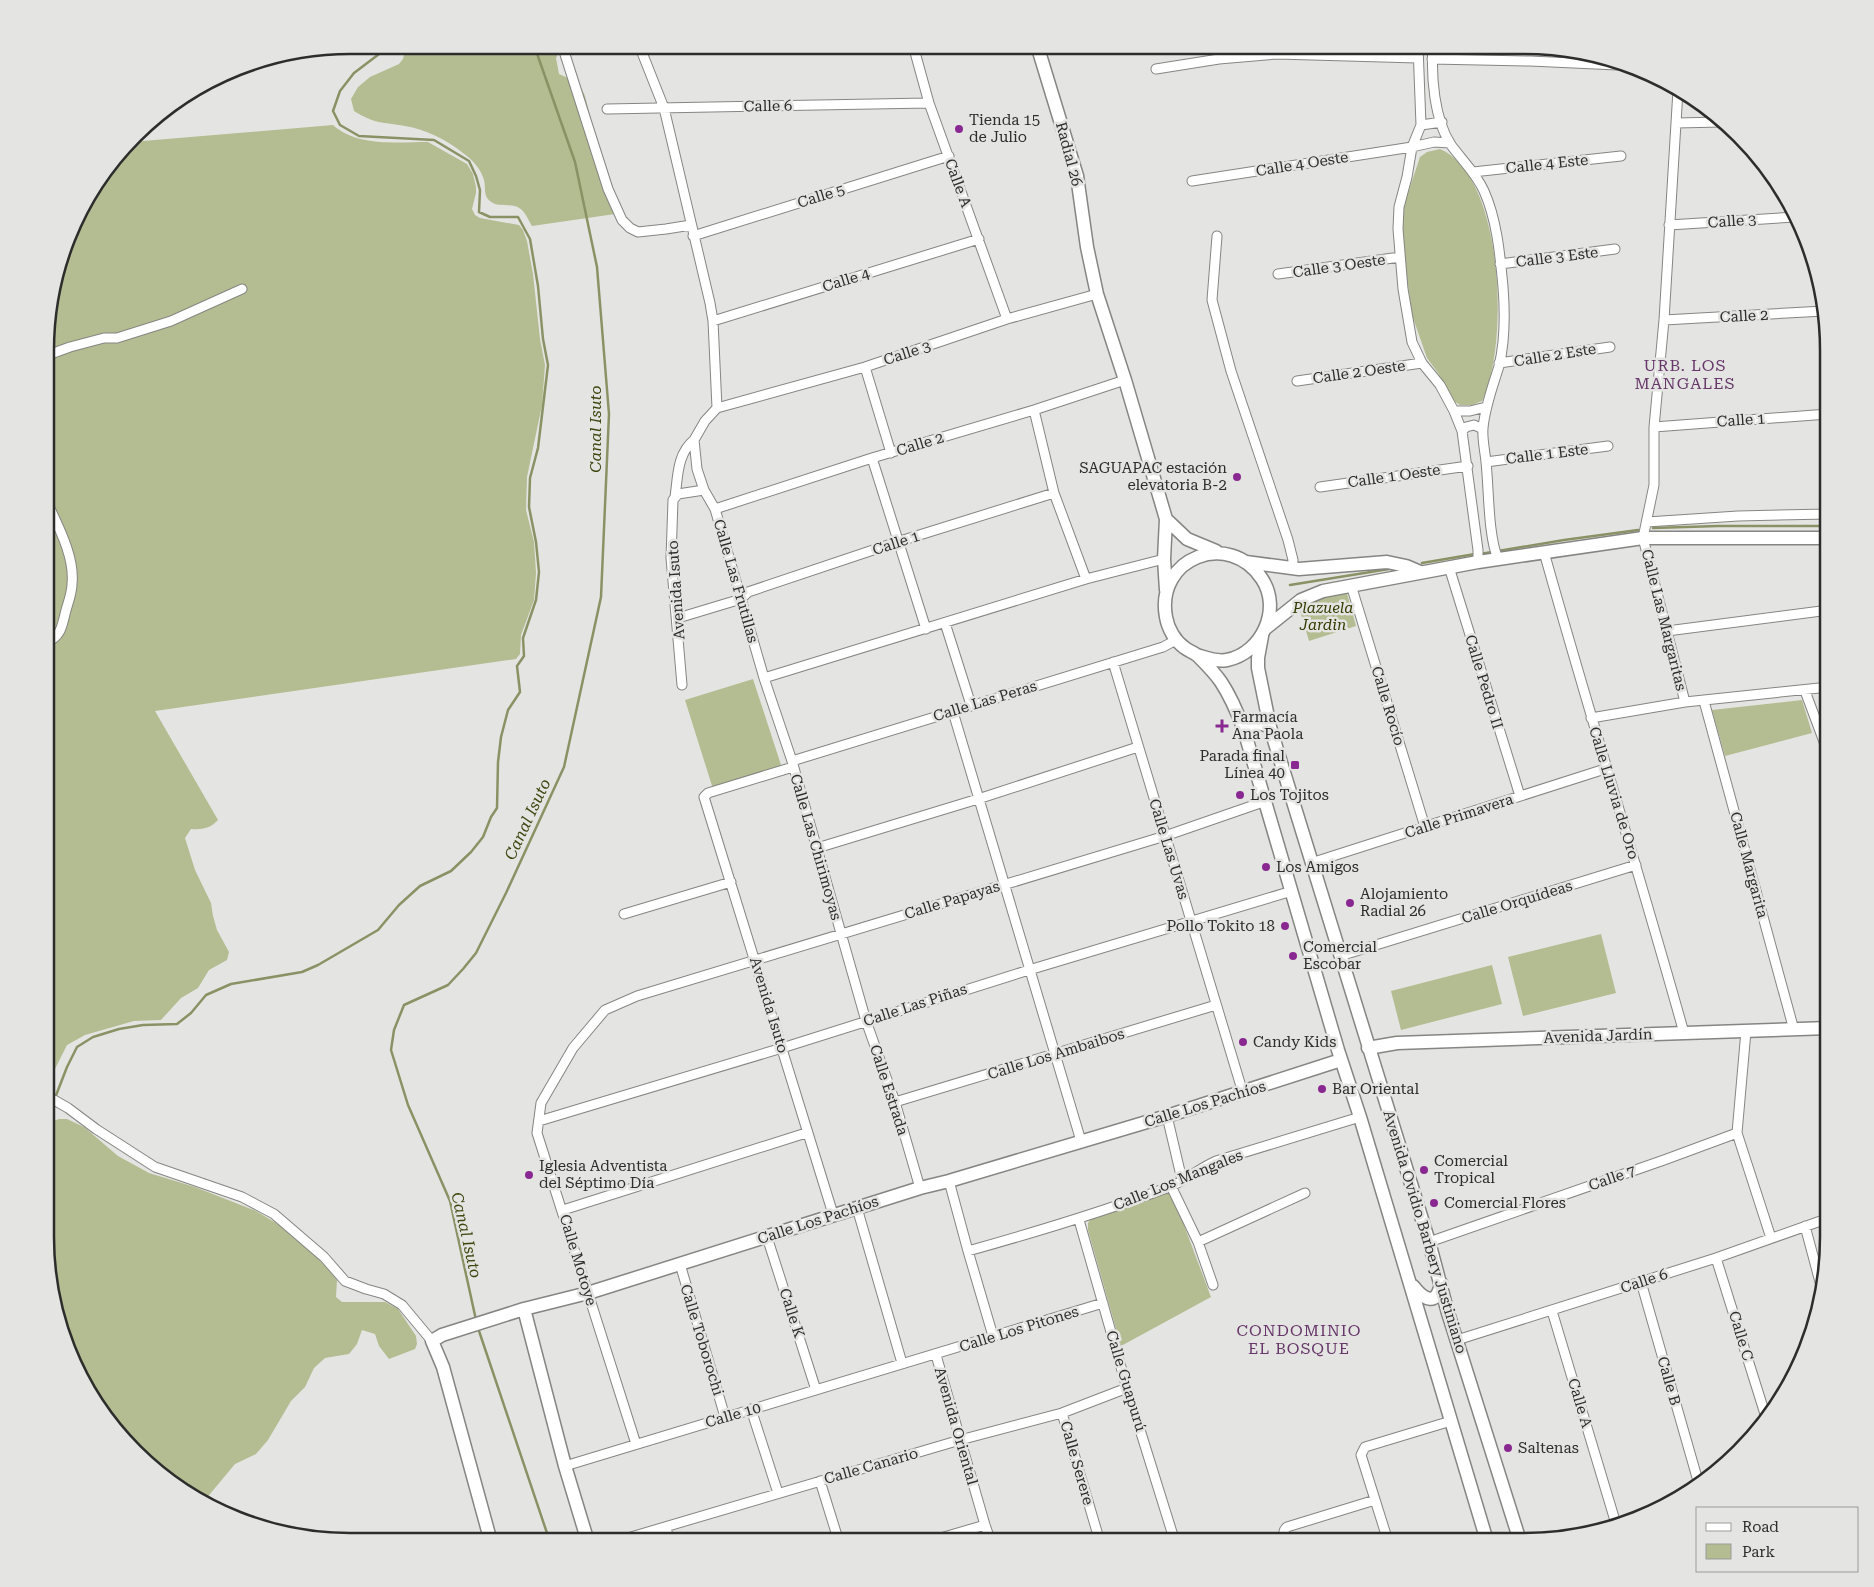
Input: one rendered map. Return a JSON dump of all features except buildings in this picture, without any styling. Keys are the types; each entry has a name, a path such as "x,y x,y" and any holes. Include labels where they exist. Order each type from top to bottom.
{"main road":[{"name":"Radial 26","path":"1041,54 1077,176 1086,247 1097,294"},
{"path":"1097,294 1125,380 1166,519 1164,559 1166,593 1164,606 1166,618 1176,640 1186,649 1197,655 1212,660 1227,660 1243,654 1264,631 1301,600 1324,591 1449,567 1478,556 1496,553 1544,552 1643,538 1820,538"},
{"path":"1166,519 1187,539 1246,562 1299,569 1388,562 1406,566 1420,572"},
{"path":"1166,593 1171,582 1186,563 1199,555 1211,553 1225,554"},
{"path":"1246,562 1262,578 1270,598 1270,614 1264,631"},
{"name":"Avenida Ovidio Barbery Justiniano","path":"1264,631 1258,658 1258,668 1270,727 1429,1242 1448,1313 1517,1533"},
{"name":"Avenida Ovidio Barbery Justiniano","path":"1197,655 1221,682 1236,709 1244,730 1341,1060 1360,1117 1485,1533"},
{"path":"1244,730 1248,725 1255,722 1270,727"},
{"name":"Avenida Jardín","path":"1368,1048 1397,1043 1820,1029"},
{"name":"Calle Los Pachíos","path":"437,1338 508,1314 588,1293 767,1237 833,1214 1243,1093 1341,1060"},
{"path":"1410,1283 1423,1297 1429,1299 1436,1297 1440,1292 1441,1283"},
{"path":"1420,1318 1422,1310 1431,1304 1442,1308 1448,1313"},
{"path":"524,1310 564,1466 585,1533"},
{"path":"437,1338 489,1533"}],"street":[{"path":"565,54 608,189 622,220 630,228 638,232 691,225"},
{"path":"643,54 664,108 713,321 717,408 705,421 694,440"},
{"name":"Calle A","path":"915,54 929,103 1007,319"},
{"path":"1156,69 1219,59 1277,54 1417,58"},
{"path":"1417,54 1421,124 1412,147 1399,207 1398,229 1408,325 1412,342 1422,362 1440,385 1462,431 1468,466 1478,556"},
{"path":"1432,54 1434,97 1442,122 1450,143 1473,172 1490,205 1494,219 1500,264 1505,309 1500,363 1486,407 1483,430 1496,553"},
{"path":"1432,59 1601,64"},
{"path":"1643,538 1654,486 1654,427 1664,320 1678,97"},
{"name":"Calle 6","path":"607,109 929,103"},
{"path":"1421,124 1442,122"},
{"path":"1676,124 1713,122"},
{"name":"Calle 4 Oeste","path":"1192,180 1412,147 1434,142 1450,143"},
{"name":"Calle 5","path":"693,236 948,156"},
{"name":"Calle 4 Este","path":"1473,172 1621,156"},
{"name":"Calle 3","path":"1669,225 1789,217"},
{"path":"1217,236 1212,300 1230,371 1288,540 1293,560 1292,568"},
{"name":"Calle 4","path":"713,321 979,238"},
{"name":"Calle 3 Este","path":"1500,264 1615,249"},
{"name":"Calle 3 Oeste","path":"1278,274 1400,257"},
{"path":"54,354 70,347 104,338 117,338 171,321 242,289"},
{"name":"Calle 3","path":"717,408 865,367 1007,319 1097,294"},
{"name":"Calle 2","path":"1664,320 1818,311"},
{"name":"Calle 2 Este","path":"1500,363 1610,347"},
{"name":"Calle 2 Oeste","path":"1297,381 1422,362"},
{"path":"865,367 891,453"},
{"name":"Calle 2","path":"715,509 872,458 1034,410 1125,380"},
{"path":"1454,411 1470,411 1486,407"},
{"path":"1034,410 1054,493 1086,579"},
{"name":"Calle 1","path":"1654,427 1820,415"},
{"path":"1462,431 1466,427 1474,425 1483,430"},
{"name":"Calle Las Frutillas","path":"694,440 697,469 704,490 715,509 764,678 793,764"},
{"name":"Avenida Isuto","path":"682,685 678,618 671,558 675,496 681,457 686,447 694,440"},
{"name":"Calle 1 Este","path":"1486,462 1608,446"},
{"path":"872,458 926,629"},
{"name":"Calle 1 Oeste","path":"1320,487 1468,466"},
{"path":"675,496 704,490"},
{"name":"Calle 1","path":"678,618 741,599 748,592 897,542 1054,493"},
{"path":"1646,522 1738,516 1820,514"},
{"path":"54,516 63,535 71,568 72,584 61,631 54,638"},
{"name":"Calle Las Margaritas","path":"1643,538 1685,702"},
{"name":"Calle Lluvia de Oro","path":"1544,552 1684,1033"},
{"path":"764,678 1086,579 1164,559"},
{"name":"Calle Pedro II","path":"1449,567 1520,796"},
{"name":"Calle Rocío","path":"1351,585 1425,827"},
{"path":"1668,631 1820,611"},
{"path":"945,623 971,705"},
{"name":"Calle Las Peras","path":"704,797 708,793 793,764 971,705 1163,647 1176,640"},
{"name":"Calle Las Uvas","path":"1113,662 1243,1093"},
{"path":"1591,718 1685,702 1820,688"},
{"path":"1805,690 1820,731"},
{"name":"Calle Margarita","path":"1704,701 1794,1030"},
{"path":"953,712 1028,970 1081,1141"},
{"path":"817,848 978,799 1138,747"},
{"name":"Calle Las Chirimoyas","path":"793,764 841,934"},
{"name":"Calle Primavera","path":"1311,863 1608,768"},
{"name":"Avenida Isuto","path":"704,797 782,1048 806,1133 833,1214"},
{"name":"Calle Papayas","path":"637,996 1165,836 1266,801"},
{"name":"Calle Orquídeas","path":"1340,956 1636,865"},
{"path":"624,914 730,882"},
{"name":"Calle Las Piñas","path":"539,1121 782,1048 1028,970 1292,891"},
{"name":"Calle Estrada","path":"841,934 866,1021 895,1102 920,1188"},
{"name":"Calle Motoye","path":"636,1444 537,1133 541,1103 573,1048 605,1010 637,996"},
{"name":"Calle Los Ambaibos","path":"895,1102 1216,1005"},
{"path":"1746,1031 1737,1133 1771,1238"},
{"path":"54,1100 68,1108 96,1130 155,1167 242,1197 274,1214 324,1257 345,1281 384,1294 402,1305 437,1338"},
{"path":"1167,1116 1182,1180"},
{"name":"Calle Los Mangales","path":"968,1251 1078,1220 1171,1186 1216,1161 1360,1117"},
{"path":"563,1210 806,1133"},
{"name":"Calle 7","path":"1429,1242 1737,1133"},
{"path":"949,1181 994,1336"},
{"path":"1171,1186 1198,1242 1213,1285"},
{"path":"1198,1242 1305,1193"},
{"path":"857,1208 902,1363"},
{"name":"Calle Guapurú","path":"1078,1220 1172,1533"},
{"name":"Calle 6","path":"1457,1340 1716,1258 1820,1221"},
{"path":"1805,1226 1818,1275"},
{"name":"Calle K","path":"767,1237 816,1390"},
{"name":"Calle C","path":"1716,1258 1764,1410"},
{"name":"Calle Toborochi","path":"680,1264 725,1417"},
{"name":"Calle B","path":"1641,1282 1697,1477"},
{"name":"Calle Los Pitones","path":"936,1355 1103,1303"},
{"name":"Calle A","path":"1552,1311 1615,1519"},
{"name":"Avenida Oriental","path":"902,1363 936,1355 988,1533"},
{"name":"Calle 10","path":"564,1466 902,1363"},
{"name":"Calle Canario","path":"645,1533 960,1440 1062,1413 1127,1388"},
{"path":"751,1409 778,1493"},
{"name":"Calle Serere","path":"1062,1413 1097,1533"},
{"path":"1385,1533 1361,1455 1362,1451 1365,1448 1451,1421"},
{"path":"820,1481 836,1533"},
{"path":"1283,1533 1287,1527 1375,1500"},
{"path":"956,1533 985,1524"},
{"path":"666,1527 668,1533"}],"green space":[{"path":"404,54 558,54 556,58 559,74 579,83 585,96 615,214 532,226 525,213 518,207 498,205 488,199 483,176 478,168 470,158 450,144 413,127 384,123 354,111 351,99 358,87 370,77 399,64"},
{"path":"333,125 354,137 366,140 378,142 428,142 467,164 473,174 476,187 472,209 475,215 480,218 519,225 527,241 533,274 540,339 545,365 542,405 527,477 526,510 534,542 536,573 534,600 521,635 520,654 516,659 155,711 218,820 206,828 191,829 185,838 195,870 211,903 217,930 229,952 227,960 209,970 198,988 181,998 161,1020 134,1021 85,1035 67,1045 54,1071 54,330 59,292 76,236 104,185 139,141"},
{"path":"1440,149 1462,166 1478,193 1489,227 1496,265 1498,305 1496,343 1491,376 1482,401 1472,405 1460,405 1454,401 1427,358 1412,315 1401,231 1403,208 1420,157 1427,152"},
{"name":"Plazuela Jardin","path":"1346,590 1356,626 1309,641 1299,607 1308,602"},
{"path":"753,679 782,768 713,789 685,700"},
{"path":"1802,700 1812,733 1725,756 1712,710"},
{"path":"1601,934 1616,993 1523,1016 1508,957"},
{"path":"1492,965 1502,1004 1401,1030 1391,991"},
{"path":"67,1119 84,1127 118,1156 149,1173 195,1187 256,1211 286,1229 312,1251 337,1280 336,1297 342,1302 385,1302 398,1309 416,1336 417,1344 415,1349 389,1359 379,1346 375,1334 362,1330 357,1344 349,1354 325,1358 314,1368 305,1387 291,1401 268,1440 256,1454 235,1464 208,1497 202,1494 170,1472 140,1447 104,1402 76,1351 59,1295 54,1257 54,1121"},
{"path":"1167,1193 1173,1196 1211,1297 1121,1346 1088,1230 1088,1223 1091,1218"}],"waterway":[{"path":"55,1098 77,1047 93,1037 119,1029 143,1025 177,1024 191,1013 206,995 231,984 302,972 318,965 378,930 399,905 420,886 451,871 471,852 483,837 497,808 498,762 501,737 508,710 520,692 517,666 524,656 523,638 536,600 539,572 536,542 529,507 530,478 538,448 548,365 543,339 538,286 530,239 518,217 490,217 479,212 480,190 469,161 434,140 359,136 340,125 333,111 340,91 354,73 379,54"},
{"name":"Canal Isuto","path":"476,1320 450,1201 408,1105 391,1050 394,1030 404,1005 448,985 463,969 476,953 506,893 564,767 601,597 609,414 597,267 575,162 537,54"},
{"path":"1653,528 1820,526"},
{"path":"1498,551 1638,530"},
{"path":"1480,554 1492,552"},
{"path":"1422,563 1475,554"},
{"path":"1290,585 1389,569"},
{"name":"Canal Isuto","path":"478,1328 547,1533"}],"place":[{"name":"Tienda 15 de Julio","path":"959,129"},
{"name":"SAGUAPAC estación elevatoria B-2","path":"1237,477"},
{"name":"Farmacía Ana Paola","path":"1222,726"},
{"name":"Parada final Línea 40","path":"1295,765"},
{"name":"Los Tojitos","path":"1240,795"},
{"name":"Los Amigos","path":"1266,867"},
{"name":"Alojamiento Radial 26","path":"1350,903"},
{"name":"Pollo Tokito 18","path":"1285,926"},
{"name":"Comercial Escobar","path":"1293,956"},
{"name":"Candy Kids","path":"1243,1042"},
{"name":"Bar Oriental","path":"1322,1089"},
{"name":"Comercial Tropical","path":"1424,1170"},
{"name":"Iglesia Adventista del Séptimo Día","path":"529,1175"},
{"name":"Comercial Flores","path":"1434,1203"},
{"name":"Saltenas","path":"1508,1448"}],"district":[{"name":"URB. LOS MANGALES","path":"1685,374"},
{"name":"CONDOMINIO EL BOSQUE","path":"1299,1339"}]}
